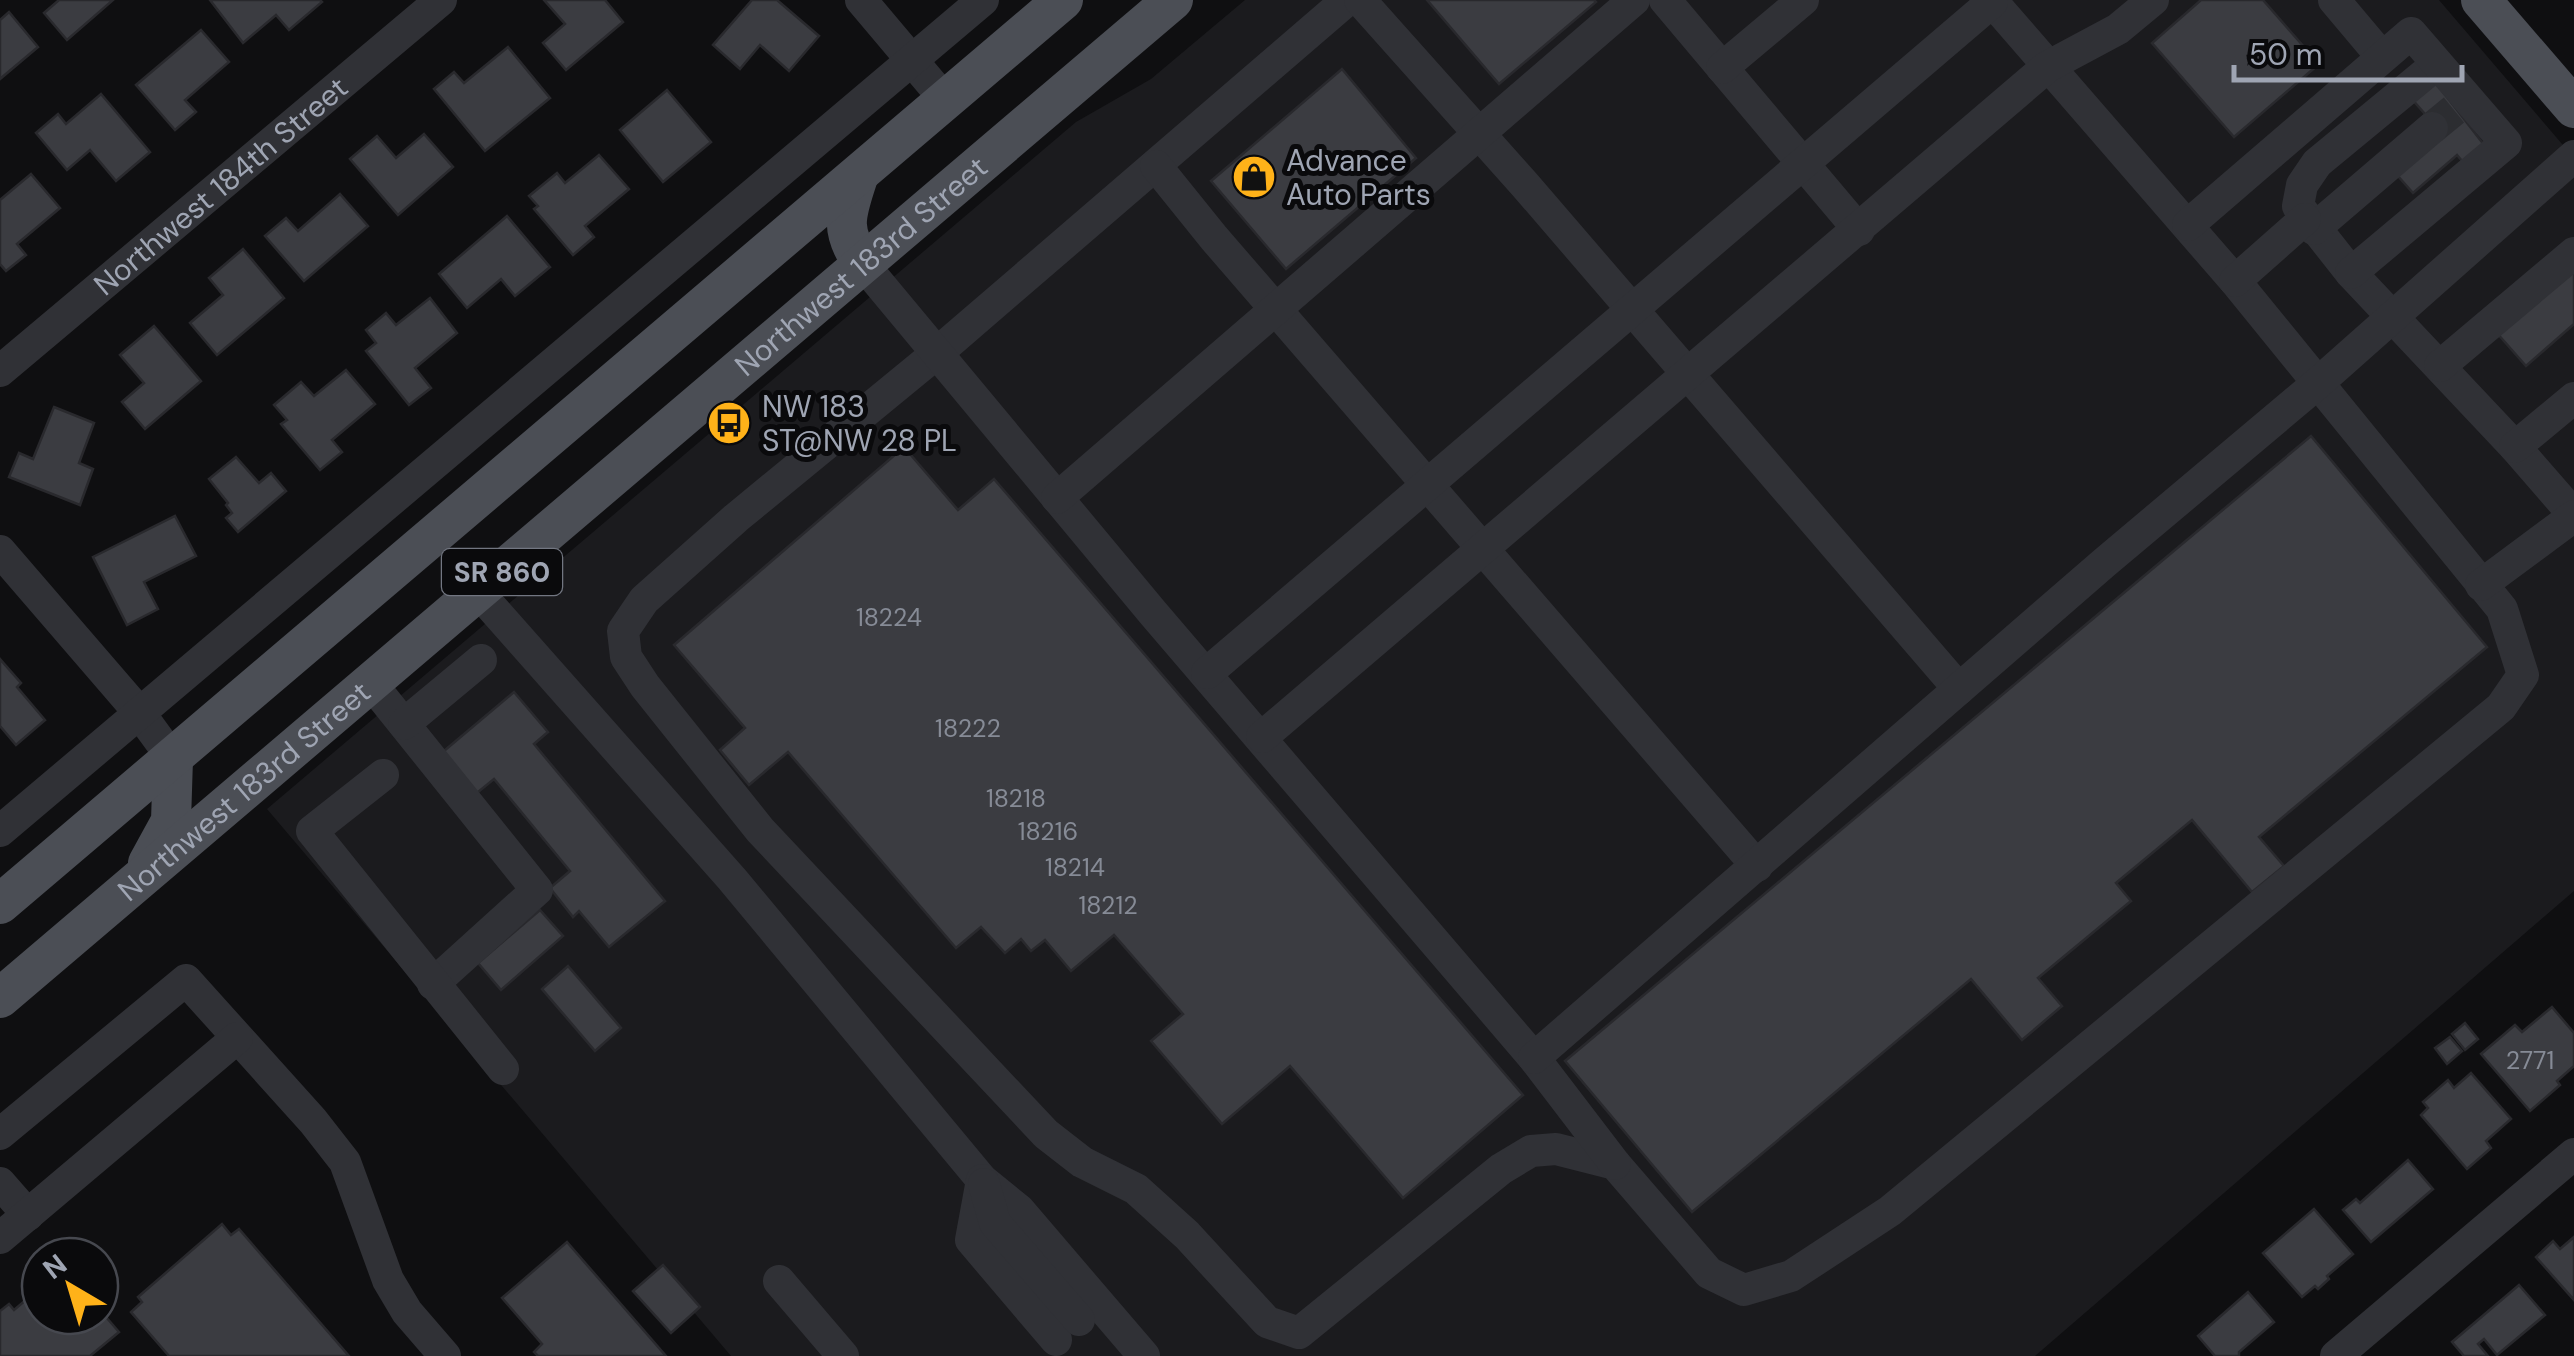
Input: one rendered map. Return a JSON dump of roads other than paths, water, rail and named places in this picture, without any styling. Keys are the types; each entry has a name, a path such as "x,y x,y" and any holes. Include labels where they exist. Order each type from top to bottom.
{"main road":[{"name":"SR 860","path":"0,904 1063,0"},
{"name":"Northwest 183rd Street","path":"0,998 1173,0"},
{"path":"2482,0 2574,108"},
{"path":"858,177 848,209 847,240 862,263"},
{"path":"140,880 171,821 173,759"}],"street":[{"name":"Northwest 184th Street","path":"0,371 441,0"},
{"path":"862,0 946,102"},
{"path":"0,832 138,711 982,0"},
{"path":"1347,0 644,600 624,631 626,657 644,686 760,830 1046,1134 1082,1162 1136,1189 1187,1235 1267,1322 1299,1333 1501,1169 1531,1151 1556,1149 1615,1164"},
{"path":"1360,0 1959,689"},
{"path":"1057,498 1634,0"},
{"path":"1665,0 1860,230"},
{"path":"1722,68 1803,0"},
{"path":"1262,737 2047,67 2118,29 2153,0"},
{"path":"2334,0 2382,57"},
{"path":"862,263 1057,498 1534,1058 1615,1164 1709,1273 1744,1290 1791,1276 1890,1211 2500,707 2523,675 2502,609 2188,225 1991,1 1207,673"},
{"path":"2188,225 2410,33 2437,64 2451,112 2480,144"},
{"path":"2437,64 2317,163 2302,184 2298,206 2346,267 2515,446 2574,516 2481,585"},
{"path":"2235,281 2451,112"},
{"path":"2313,118 2337,145"},
{"path":"2506,143 2346,267 2480,144 2506,143"},
{"path":"1534,1058 2574,156"},
{"path":"1156,166 1757,866"},
{"path":"2440,366 2574,252"},
{"path":"2515,446 2574,398"},
{"path":"0,551 138,711 173,759"},
{"path":"478,592 732,879 982,1180 1019,1210 1068,1330"},
{"path":"404,724 481,660"},
{"path":"370,682 536,890 432,984"},
{"path":"383,775 312,832 503,1069"},
{"path":"0,1134 186,980 345,1162 388,1280 406,1312 445,1356"},
{"path":"0,1238 236,1038"},
{"path":"2336,1356 2574,1154"},
{"path":"982,1180 971,1240 1068,1330 1144,1356"},
{"path":"0,1183 28,1215"},
{"path":"779,1281 843,1356"}],"tunnel":[{"path":"2432,128 2454,110"}],"place":[{"name":"Advance Auto Parts","path":"1254,177"},
{"name":"NW 183 ST@NW 28 PL","path":"729,423"}]}
